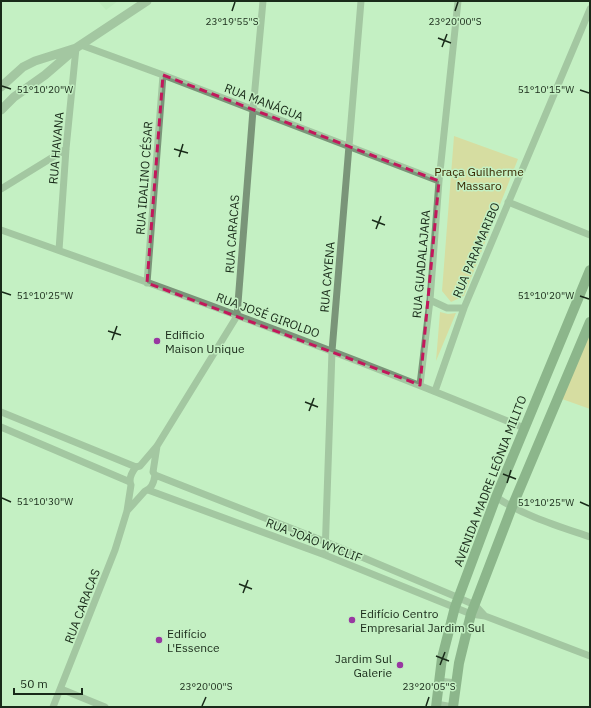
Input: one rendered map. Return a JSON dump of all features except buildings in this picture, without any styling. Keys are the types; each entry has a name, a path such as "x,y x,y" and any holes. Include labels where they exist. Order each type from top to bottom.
{"main road":[{"name":"AVENIDA MADRE LEÔNIA MILITO","path":"436,706 442,658 455,608 496,497 590,270"},
{"path":"453,707 459,663 473,609 512,507 590,322"}],"street":[{"path":"1,110 14,97 45,75 79,47 147,1"},
{"name":"RUA CARACAS","path":"54,707 115,550 127,511 131,476 157,446 237,316 263,1"},
{"name":"RUA CAYENA","path":"325,555 332,351 361,1"},
{"name":"RUA GUADALAJARA","path":"420,385 430,300 439,181 458,1"},
{"name":"RUA PARAMARIBO","path":"435,391 464,308 590,9"},
{"path":"1,87 23,67 35,61 79,47"},
{"name":"RUA MANÁGUA","path":"79,47 163,75 439,181"},
{"name":"RUA HAVANA","path":"59,250 66,148 79,47"},
{"name":"RUA IDALINO CÉSAR","path":"147,283 163,75"},
{"path":"1,189 66,148"},
{"path":"508,202 590,234"},
{"name":"RUA JOSÉ GIROLDO","path":"1,230 332,351 435,391 524,428"},
{"path":"430,300 447,308 464,308"},
{"name":"RUA JOÃO WYCLIF","path":"1,412 138,467 148,467 154,473 326,542 459,598 473,609"},
{"name":"RUA JOÃO WYCLIF","path":"1,427 131,483 137,490 146,490 325,555 455,608 473,609"},
{"name":"RUA CARACAS","path":"127,511 146,490 154,484 157,446"},
{"path":"496,497 512,507 534,517 590,537"},
{"path":"473,609 485,616 590,656"},
{"path":"439,681 456,683"},
{"path":"60,689 105,707"},
{"path":"436,706 453,707"}],"highlighted area":[{"path":"163,75 439,181 420,385 147,283"}],"shaded area":[{"path":"98,1 118,1 106,10"}],"green space":[{"name":"Praça Guilherme Massaro","path":"454,136 518,159 464,296 451,302 442,291"},
{"path":"440,312 448,314 456,313 436,361"},
{"path":"590,332 590,409 562,399"}],"place":[{"name":"Edificio Maison Unique","path":"157,341"},
{"name":"Edifício Centro Empresarial Jardim Sul","path":"352,620"},
{"name":"Edifício L'Essence","path":"159,640"},
{"name":"Jardim Sul Galerie","path":"400,665"}]}
